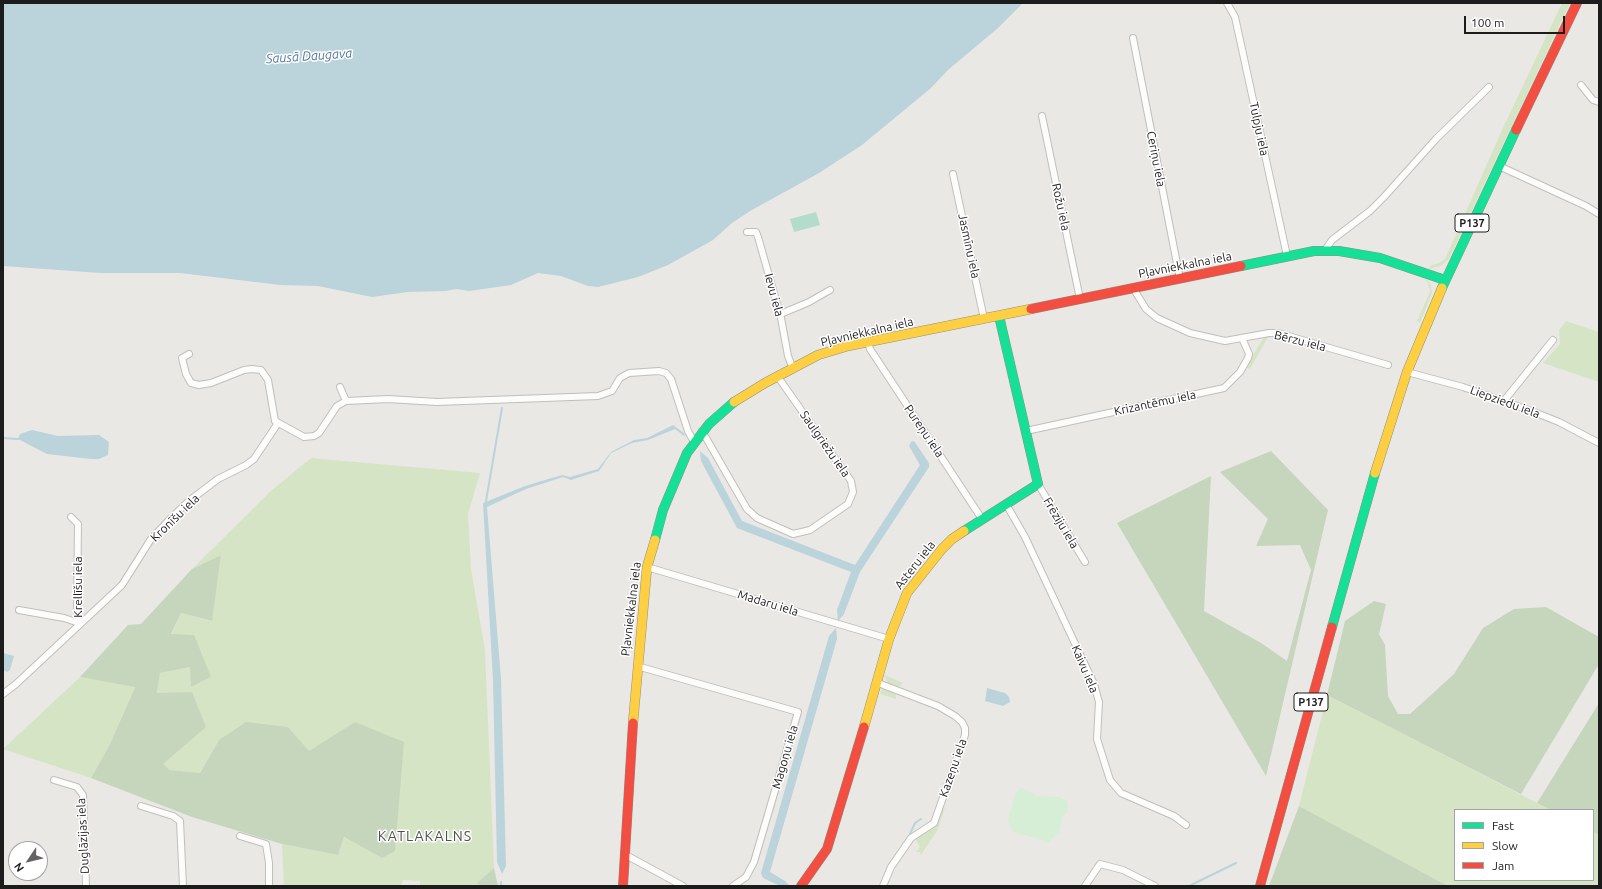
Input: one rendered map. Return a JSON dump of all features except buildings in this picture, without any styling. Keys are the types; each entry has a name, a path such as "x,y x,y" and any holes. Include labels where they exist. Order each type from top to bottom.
{"street":[{"name":"Tulpju iela","path":"1227,3 1234,17 1239,35 1287,256"},
{"name":"P137","path":"1260,886 1387,431 1407,372 1445,280 1577,3"},
{"name":"Ceriņu iela","path":"1134,38 1180,279"},
{"path":"1581,85 1593,100 1599,102"},
{"path":"1325,250 1332,240 1370,211 1436,139 1489,87"},
{"name":"Rožu iela","path":"1042,116 1080,299"},
{"path":"1499,166 1597,213"},
{"name":"Jasmīnu iela","path":"953,174 984,319"},
{"name":"Ievu iela","path":"747,232 756,232 758,237 779,312 788,356 793,368"},
{"name":"Pļavniekkalna iela","path":"623,886 637,666 647,567 663,510 687,453 702,432 729,405 793,368 818,355 834,350 1287,256 1325,250 1380,258 1445,280"},
{"name":"Bērzu iela","path":"1133,288 1146,309 1157,318 1190,333 1225,341 1269,333 1278,334 1388,365"},
{"path":"779,312 783,313 830,290"},
{"path":"999,316 1038,484"},
{"name":"Krizantēmu iela","path":"1026,431 1224,388 1240,372 1248,358 1249,354 1242,338"},
{"path":"1503,402 1553,340"},
{"name":"Pureņu iela","path":"868,342 870,349 982,519"},
{"path":"189,354 182,358 186,374 191,383 199,385 211,383 252,368 261,370 268,380 273,416 278,423 304,437 314,436 319,433 337,406 346,401 388,399 437,402 598,396 612,391 620,378 629,372 659,371 666,373 671,379 688,431 694,442"},
{"name":"Liepziedu iela","path":"1407,372 1463,387 1559,422 1599,444"},
{"name":"Saulgriežu iela","path":"702,432 747,509 757,518 793,534 810,530 848,504 853,492 850,481 778,377"},
{"path":"340,387 346,401"},
{"name":"Kronīšu iela","path":"3,694 16,684 79,623 122,585 151,539 189,501 218,479 246,466 254,459 278,423"},
{"name":"Asteru iela","path":"801,886 827,849 878,683 889,639 902,601 942,549 982,519 1038,484"},
{"name":"Frēziju iela","path":"1038,484 1084,562"},
{"name":"Kaivu iela","path":"1006,504 1025,537 1094,684 1098,702 1097,739 1110,780 1121,793 1174,816 1186,825"},
{"name":"Krellīšu iela","path":"19,610 64,618 79,623 77,613 78,524 71,517"},
{"name":"Madaru iela","path":"647,567 889,639"},
{"name":"Magoņu iela","path":"637,666 798,712 754,862 746,877 733,886"},
{"name":"Kazeņu iela","path":"878,683 938,706 956,716 965,728 965,735 934,823 912,838 891,867 883,886"},
{"name":"Duglāzijas iela","path":"54,780 76,787 83,795 86,886"},
{"path":"141,806 173,816 180,821 183,886"},
{"path":"240,836 266,844 269,863 268,886"},
{"path":"624,854 683,886"},
{"path":"1085,886 1100,864 1123,870 1156,886"}],"green space":[{"path":"1562,3 1570,3 1449,259 1441,266 1429,269 1430,266 1445,259 1502,130"},
{"path":"816,212 820,225 794,232 790,219"},
{"path":"1424,278 1430,283 1432,293 1420,323 1417,321 1430,292 1428,283"},
{"path":"1566,321 1599,332 1599,382 1543,363 1560,344 1559,330"},
{"path":"1264,337 1268,337 1250,369 1246,367"},
{"path":"1271,451 1328,510 1266,776 1117,523 1211,476 1204,611 1261,643 1287,661 1311,570 1300,545 1256,546 1268,519 1220,472"},
{"path":"311,458 480,473 468,514 471,569 485,650 494,868 478,882 481,886 420,886 420,881 403,880 401,886 284,886 282,844 338,855 344,837 382,858 355,722 309,752 288,727 219,740 200,773 170,770 162,764 157,693 160,673 190,667 192,686 211,677 171,635 181,613 211,621 221,555 192,569 272,490"},
{"path":"221,555 212,621 181,613 171,634 194,635 211,677 191,687 190,667 160,673 157,693 192,692 206,727 163,764 170,770 200,773 219,740 246,722 288,727 309,751 355,722 404,742 395,851 382,858 344,837 338,855 282,844 192,817 91,778 110,744 135,687 80,677 128,625 141,624 192,569"},
{"path":"1374,601 1386,604 1379,634 1385,645 1388,696 1398,714 1410,714 1454,674 1483,628 1514,609 1546,607 1599,637 1599,664 1521,794 1327,695 1345,621"},
{"path":"884,675 903,683 899,687 888,683"},
{"path":"80,677 135,686 110,744 91,778 3,749"},
{"path":"885,689 896,693 896,699 880,694 881,690"},
{"path":"1327,695 1549,809 1454,809 1454,881 1594,881 1594,832 1599,835 1599,886 1448,886 1299,806"},
{"path":"1599,703 1599,835 1594,832 1594,809 1549,809 1537,803"},
{"path":"1022,788 1037,796 1060,797 1068,802 1068,811 1062,817 1059,833 1048,842 1014,832 1010,826 1008,819 1017,790"},
{"path":"1299,806 1448,886 1269,886"},
{"path":"945,808 937,831 921,855 920,852 916,852 920,847 915,838 937,825 941,811"},
{"path":"494,868 498,886 481,886 477,883"}],"water":[{"name":"Sausā Daugava","path":"3,3 1023,3 998,28 948,70 931,88 862,145 819,173 750,211 732,223 713,240 668,265 638,277 598,287 588,286 561,276 538,273 511,285 469,291 456,289 446,291 408,292 372,297 318,286 280,285 180,273 100,273 3,266"},
{"path":"673,425 685,434 684,436 675,429 648,440 632,443 611,453 599,471 571,480 563,477 526,489 487,507 501,679 506,866 502,874 497,862 493,680 483,503 525,486 562,475 570,477 598,469 611,452 634,440 647,438"},
{"path":"32,430 58,436 99,435 109,442 108,455 99,459 91,459 47,454 18,439 20,434"},
{"path":"914,441 929,463 929,467 860,572 844,614 838,621 837,610 851,572 737,528 701,461 700,451 708,458 742,521 855,565 920,465 909,446 911,442"},
{"path":"836,628 837,639 770,872 785,881 790,886 780,886 763,878 761,873 829,636"},
{"path":"3,653 14,656 10,670 7,672 3,670"},
{"path":"987,688 1005,693 1009,697 1010,702 1003,706 985,701"}],"waterway":[{"path":"486,501 502,408"},
{"path":"3,438 18,439"},
{"path":"910,834 915,823 921,819"},
{"path":"1189,886 1236,863"}],"traffic: fast":[{"path":"1442,288 1516,130"},
{"path":"1241,266 1314,251 1339,251 1380,258 1445,280"},
{"path":"964,531 1038,484 999,316"},
{"path":"655,540 663,510 687,453 709,424 734,402"},
{"path":"1332,627 1375,473"}],"traffic: slow":[{"path":"1375,473 1407,372 1442,288"},
{"path":"734,402 765,383 818,355 848,346 1031,309"},
{"path":"864,727 889,639 907,593 942,549 952,539 964,531"},
{"path":"633,723 647,567 655,540"}],"traffic: jam":[{"path":"1516,130 1577,3"},
{"path":"1031,309 1241,266"},
{"path":"1260,886 1332,627"},
{"path":"623,886 633,723"},
{"path":"801,886 827,849 864,727"}],"district":[{"name":"KATLAKALNS","path":"425,836"}]}
